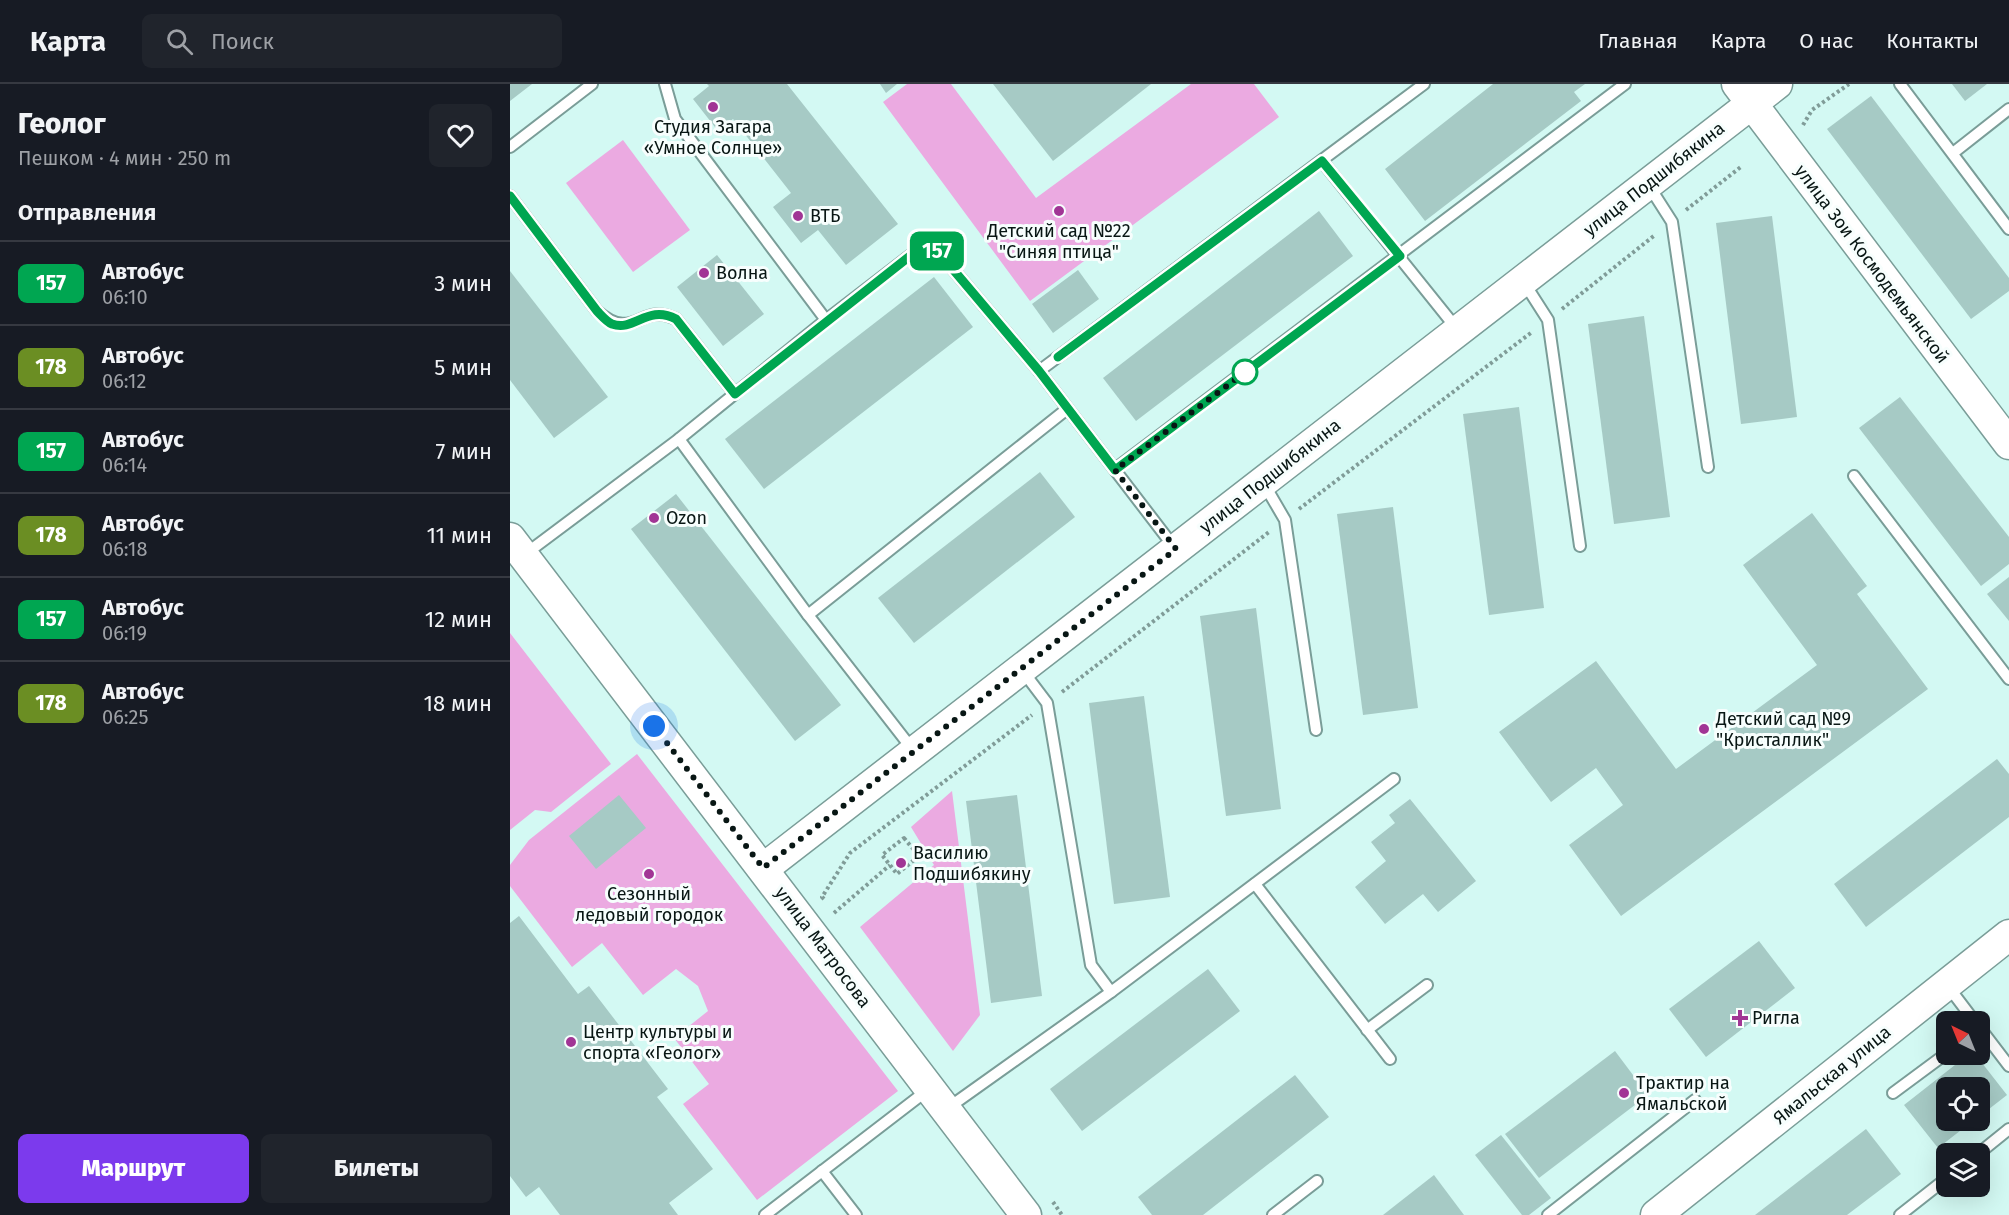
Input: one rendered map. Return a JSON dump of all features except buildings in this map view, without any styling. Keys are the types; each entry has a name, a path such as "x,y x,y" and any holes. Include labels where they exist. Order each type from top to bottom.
{"main road":[{"name":"улица Подшибякина","path":"763,868 1647,184 1744,94 1777,84"},
{"name":"улица Зои Космодемьянской","path":"1744,94 2009,444"},
{"name":"улица Матросова","path":"517,546 1026,1215"},
{"name":"Ямальская улица","path":"1656,1215 2009,935"}],"lane":[{"path":"510,147 591,84"},
{"path":"664,84 675,119 826,320"},
{"path":"1039,371 1425,84"},
{"path":"1115,470 1625,84"},
{"path":"1900,84 2009,229"},
{"path":"1953,153 2009,109"},
{"path":"1322,161 1458,331"},
{"path":"1647,184 1672,222 1708,467"},
{"path":"510,196 597,311 611,324 627,325 652,314 664,313 676,319 735,394"},
{"path":"517,546 679,439 826,320 929,241 1039,371 1176,549"},
{"path":"1523,281 1548,320 1580,546"},
{"path":"808,615 1067,409"},
{"path":"679,439 808,615 914,751"},
{"path":"1854,476 2009,679"},
{"path":"1262,482 1285,520 1316,730"},
{"path":"1022,669 1047,703 1091,964 1111,992"},
{"path":"765,1215 822,1171 1111,992 1394,779"},
{"path":"1255,884 1389,1059"},
{"path":"1367,1030 1427,984"},
{"path":"1947,985 1967,1011"},
{"path":"1990,1041 2009,1066"},
{"path":"1893,1093 1936,1061"},
{"path":"1548,1215 1695,1100"},
{"path":"1990,1144 2009,1129"},
{"path":"822,1171 856,1215"},
{"path":"1273,1215 1317,1181"},
{"path":"1900,1215 1936,1187"}],"path":[{"path":"841,922 822,897 850,853 1548,320 1742,166"},
{"path":"904,838 919,856 897,874 890,865 882,855 904,838"},
{"path":"834,912 890,865"},
{"path":"1051,1200 1062,1215"}],"shaded area":[{"name":"Детский сад №22 \"Синяя птица\"","path":"907,84 951,84 1036,198 1191,84 1254,84 1279,117 1030,301 883,102"},
{"path":"623,140 690,230 633,272 566,183"},
{"path":"510,633 611,764 551,812 535,810 510,830"},
{"path":"637,754 898,1091 757,1200 683,1104 709,1084 674,1038 708,1011 698,986 676,969 643,995 602,943 572,967 510,886 510,865 529,840"},
{"path":"952,791 980,1015 953,1051 860,927 934,865 911,827"}],"bus line":[{"name":"157","path":"510,196 597,311 611,324 627,325 652,314 664,313 676,319 735,394 929,241 1039,371 1115,470 1400,256 1322,161 1058,357"}],"place":[{"name":"Студия Загара «Умное Солнце»","path":"713,107"},
{"name":"Детский сад №22 \"Синяя птица\"","path":"1059,211"},
{"name":"ВТБ","path":"798,216"},
{"name":"Волна","path":"704,273"},
{"name":"Ozon","path":"654,518"},
{"name":"Детский сад №9 \"Кристаллик\"","path":"1704,729"},
{"name":"Василию Подшибякину","path":"901,863"},
{"name":"Сезонный ледовый городок","path":"649,874"},
{"name":"Ригла","path":"1740,1018"},
{"name":"Центр культуры и спорта «Геолог»","path":"571,1042"},
{"name":"Трактир на Ямальской","path":"1624,1093"}],"route":[{"path":"654,726 763,868 1176,549 1115,470 1248,370 1245,372"}]}
